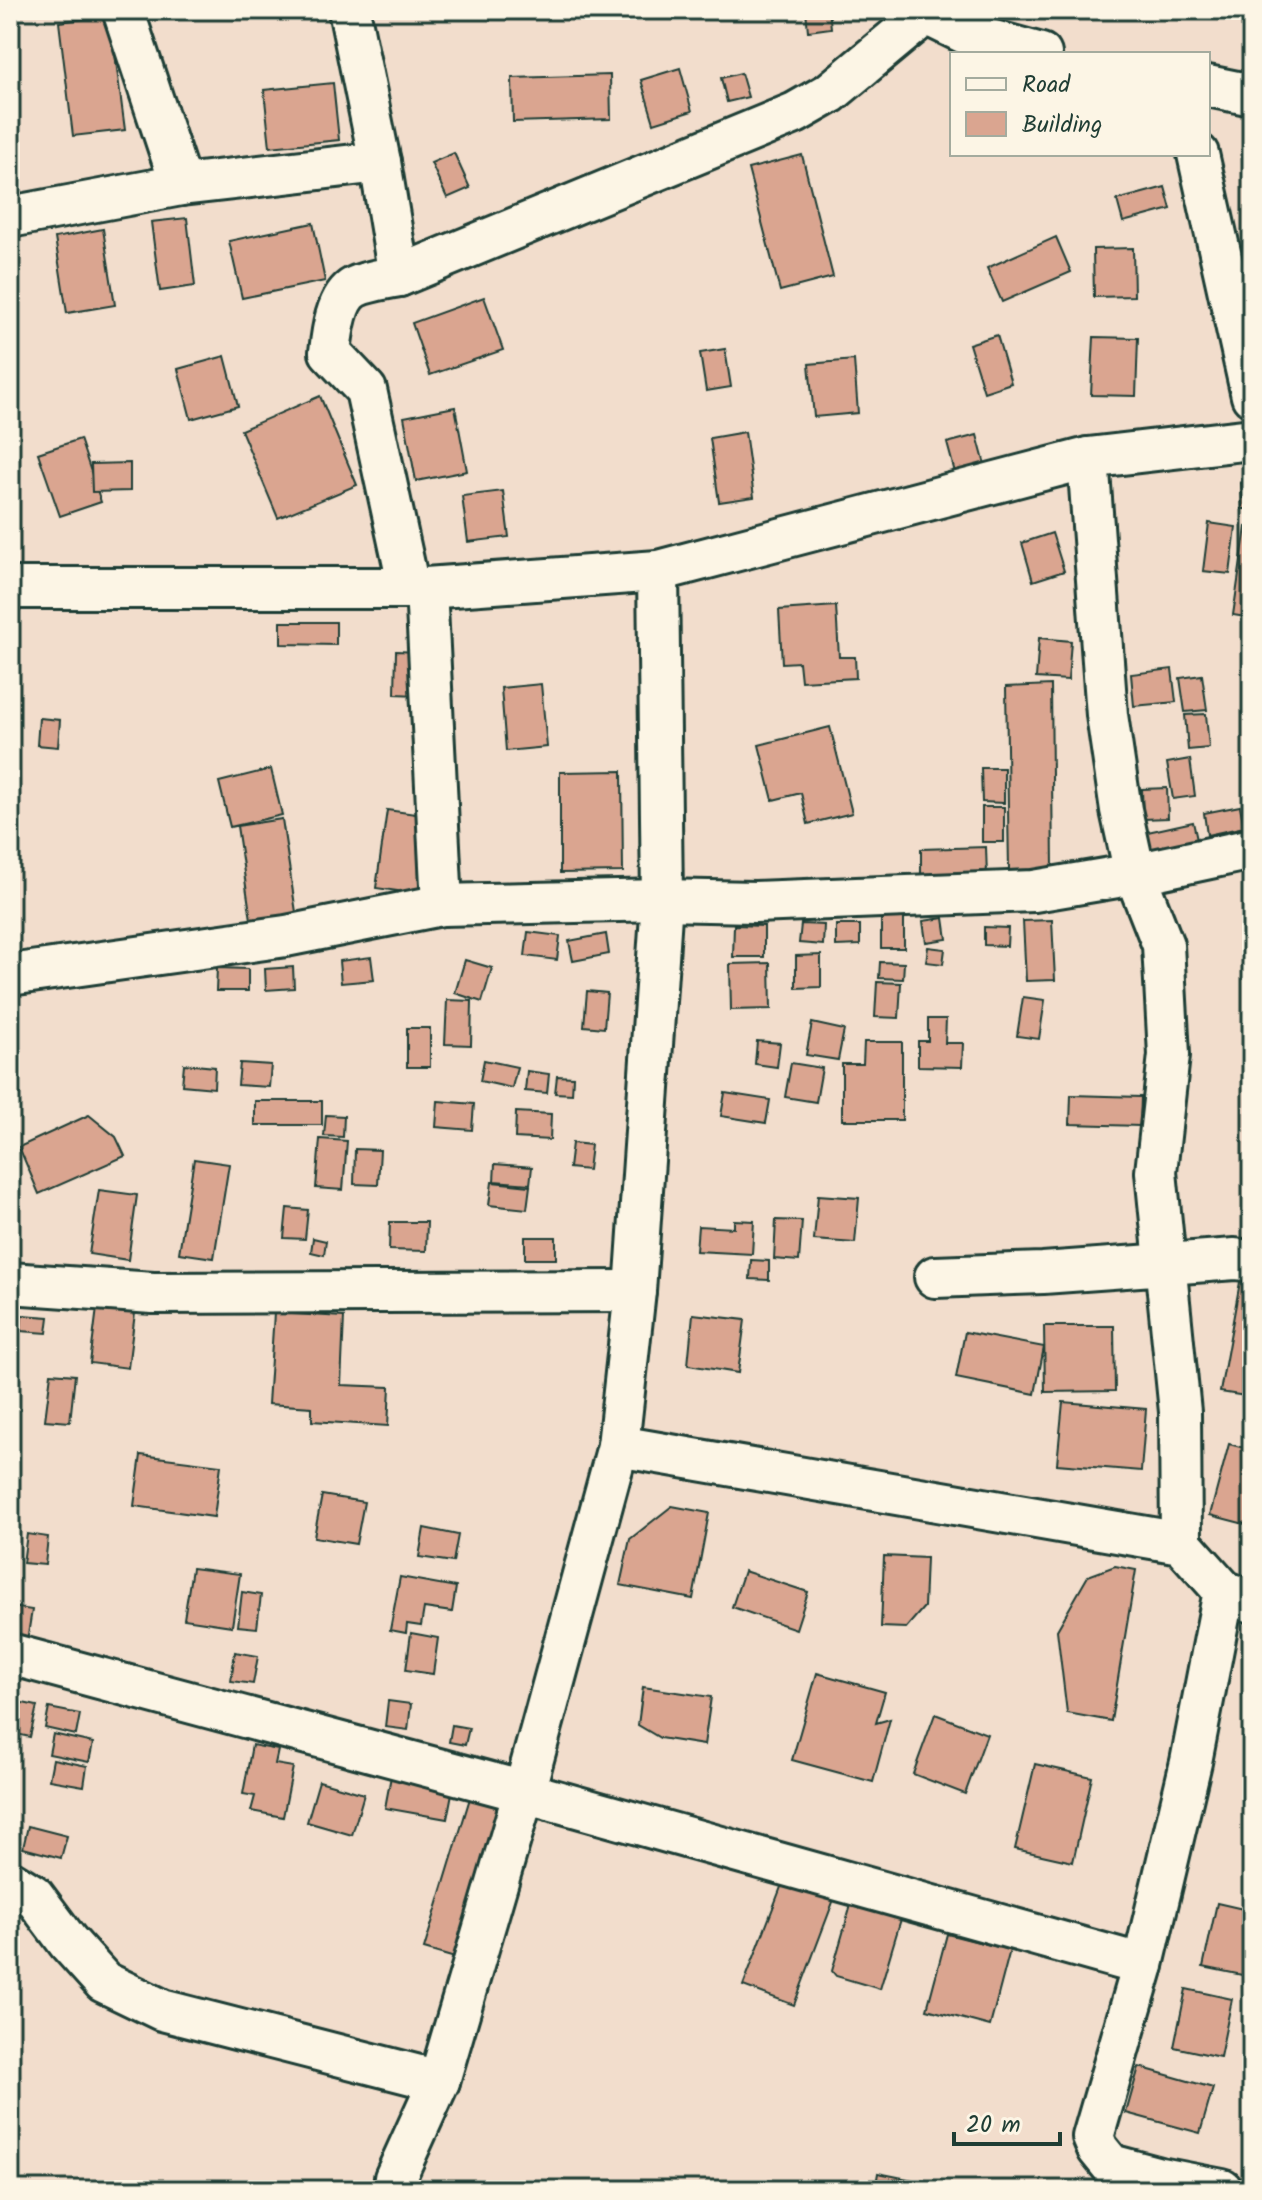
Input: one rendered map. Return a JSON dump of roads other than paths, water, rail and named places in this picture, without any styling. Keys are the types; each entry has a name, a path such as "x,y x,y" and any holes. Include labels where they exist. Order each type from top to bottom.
{"street":[{"path":"123,10 181,185"},
{"path":"349,10 399,276"},
{"path":"442,905 417,588 366,390 330,352 333,326 352,288 399,276 795,113 830,93 928,12 965,33 1034,52"},
{"path":"1210,86 1252,95"},
{"path":"1198,156 1252,396"},
{"path":"10,217 181,185 380,162"},
{"path":"10,588 417,588 658,571 1088,458 1252,439"},
{"path":"1088,458 1107,715 1121,810 1135,874 1163,945 1169,1055 1156,1172 1180,1412 1181,1543"},
{"path":"394,2190 395,2178 439,2081 524,1792 618,1446 635,1291 662,900 658,571"},
{"path":"10,975 286,936 442,905 662,900 755,902 1034,891 1135,874 1252,849"},
{"path":"935,1277 1166,1266 1235,1259 1252,1261"},
{"path":"10,1283 153,1293 635,1291"},
{"path":"618,1446 1181,1543 1238,1596 1191,1762 1143,1965 1093,2137 1111,2165 1222,2190"},
{"path":"10,1654 524,1792 1143,1965"},
{"path":"10,1881 33,1895 68,1942 104,1982 162,2010 439,2081"}]}
